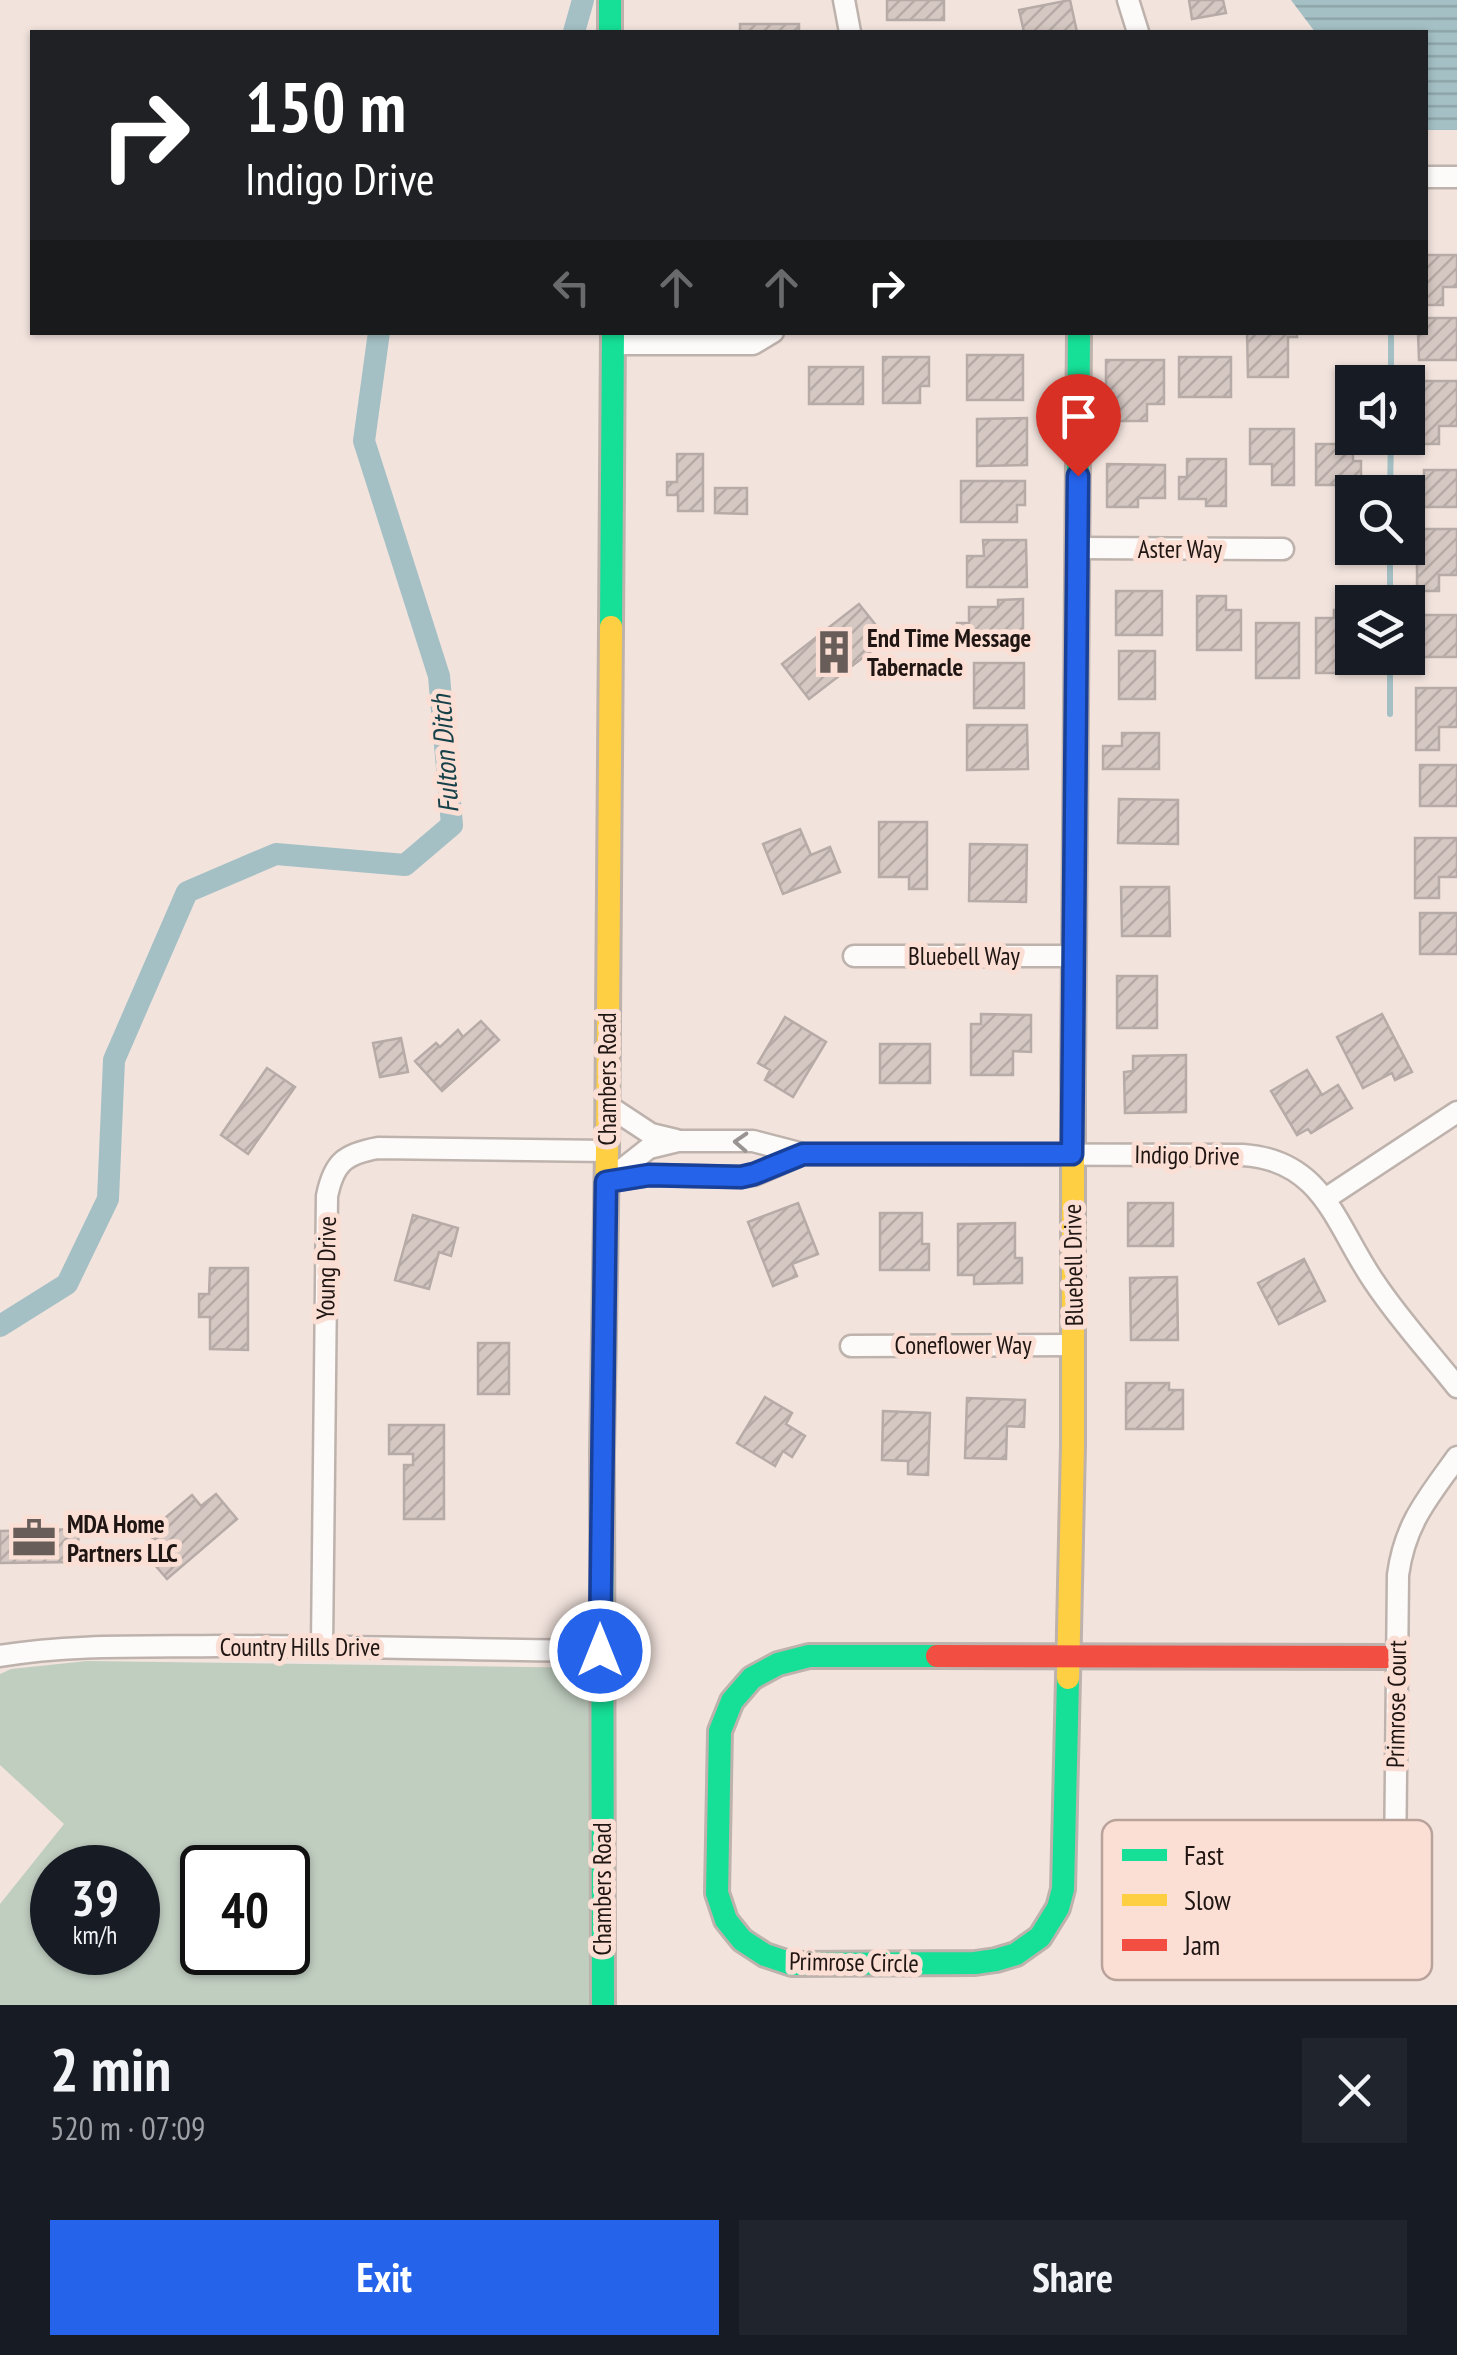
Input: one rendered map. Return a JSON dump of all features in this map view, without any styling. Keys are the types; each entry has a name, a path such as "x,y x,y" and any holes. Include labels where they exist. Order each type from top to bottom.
{"street":[{"path":"610,0 610,30"},
{"path":"844,0 850,30"},
{"path":"1128,0 1137,30"},
{"path":"1428,177 1457,177"},
{"path":"613,338 753,344 768,335"},
{"name":"Bluebell Drive","path":"1068,1656 1074,1344 1072,1154 1080,335"},
{"name":"Chambers Road","path":"603,2005 600,1651 613,338"},
{"name":"Aster Way","path":"1078,548 1283,549"},
{"name":"Bluebell Way","path":"854,956 1074,956"},
{"path":"607,1105 652,1134 678,1141"},
{"path":"1325,1199 1457,1112"},
{"path":"606,1182 650,1148 678,1141"},
{"name":"Indigo Drive","path":"678,1141 753,1141 803,1154 1272,1158 1295,1170 1325,1199 1375,1283 1457,1387"},
{"name":"Young Drive","path":"322,1646 327,1196 335,1170 348,1157 378,1148 607,1151"},
{"name":"Indigo Drive","path":"606,1182 649,1175 741,1177 803,1154"},
{"name":"Coneflower Way","path":"851,1346 1074,1344"},
{"name":"Primrose Court","path":"1395,1820 1398,1575 1412,1522 1457,1457"},
{"name":"Country Hills Drive","path":"0,1656 73,1647 600,1651"},
{"name":"Primrose Circle","path":"1068,1656 1063,1889 1058,1908 1040,1937 1016,1954 975,1963 792,1964 757,1952 735,1934 722,1912 717,1893 718,1742 727,1708 739,1689 752,1676 781,1661 809,1656 1068,1656 1396,1658"}],"green space":[{"path":"87,1661 601,1668 605,2005 0,2005 0,1904 30,1866 30,1975 160,1975 160,1845 47,1845 64,1824 0,1765 0,1674 11,1669"}],"water":[{"path":"1291,0 1457,0 1457,130 1428,130 1428,30 1314,30"}],"building":[{"path":"887,0 944,0 944,20 887,20"},
{"path":"1070,0 1077,30 1024,30 1019,10"},
{"path":"1189,0 1223,0 1226,13 1192,19"},
{"path":"740,24 799,24 799,30 740,30"},
{"path":"1428,255 1457,255 1457,287 1443,287 1443,305 1428,305"},
{"path":"1428,318 1457,318 1457,360 1419,360 1418,335 1428,335"},
{"path":"1247,335 1297,335 1288,337 1288,377 1248,377"},
{"path":"967,355 1023,355 1023,400 967,400"},
{"path":"883,357 929,357 929,386 920,386 920,403 883,403"},
{"path":"1179,357 1231,357 1231,397 1179,397"},
{"path":"1106,360 1164,360 1164,404 1147,404 1147,421 1106,421"},
{"path":"809,367 863,367 863,404 809,404"},
{"path":"1425,381 1457,381 1457,426 1439,426 1439,444 1425,444"},
{"path":"1027,418 1027,465 977,466 977,419"},
{"path":"1250,429 1294,429 1294,485 1272,485 1272,464 1250,464"},
{"path":"1316,444 1335,444 1335,455 1353,455 1353,461 1361,461 1361,475 1335,475 1335,485 1316,485"},
{"path":"677,454 703,454 703,511 678,511 678,495 667,495 667,482 677,482"},
{"path":"1187,459 1226,459 1226,506 1206,506 1206,499 1179,499 1179,477 1187,477"},
{"path":"1107,464 1165,465 1165,498 1138,498 1138,507 1107,507"},
{"path":"1424,470 1457,470 1457,507 1425,507"},
{"path":"961,481 1025,481 1025,505 1017,505 1017,522 961,522"},
{"path":"715,488 747,488 747,514 715,513"},
{"path":"1425,529 1457,529 1457,575 1439,575 1439,591 1425,591 1425,585 1417,585 1417,565 1425,565"},
{"path":"983,540 1026,540 1027,587 967,587 967,556 984,556"},
{"path":"1116,591 1162,591 1162,635 1116,635"},
{"path":"1197,596 1226,596 1226,610 1241,610 1241,650 1197,650"},
{"path":"1023,599 1023,644 957,645 957,623 969,623 969,607 998,607 998,600"},
{"name":"End Time Message Tabernacle","path":"859,604 887,639 809,699 782,664"},
{"path":"1335,610 1335,673 1316,673 1316,618 1334,618"},
{"path":"1425,615 1457,615 1457,657 1425,657"},
{"path":"1256,623 1299,623 1299,678 1256,678"},
{"path":"1119,651 1155,651 1155,699 1119,699"},
{"path":"974,663 1024,663 1024,708 974,708"},
{"path":"1416,688 1457,688 1457,727 1439,727 1439,750 1416,750"},
{"path":"967,725 1027,725 1028,769 967,770"},
{"path":"1122,733 1159,733 1159,769 1103,769 1103,746 1122,746"},
{"path":"1420,765 1457,765 1457,806 1420,806"},
{"path":"1119,799 1178,800 1178,844 1118,843"},
{"path":"879,822 927,822 927,889 909,889 909,877 879,877"},
{"path":"800,829 811,855 830,847 840,872 783,894 763,844"},
{"path":"1415,838 1457,838 1457,877 1439,877 1439,898 1415,898"},
{"path":"970,844 1027,845 1026,902 969,901"},
{"path":"1121,887 1169,887 1170,936 1122,936"},
{"path":"1420,913 1457,913 1457,954 1420,954"},
{"path":"1117,976 1157,976 1157,1028 1117,1028"},
{"path":"981,1014 1031,1015 1031,1052 1013,1051 1013,1075 971,1075 971,1024 981,1024"},
{"path":"1382,1014 1412,1072 1395,1080 1392,1073 1363,1088 1337,1037"},
{"path":"785,1017 826,1042 793,1097 765,1080 770,1070 758,1063"},
{"path":"481,1021 499,1040 442,1091 415,1061 436,1043 440,1047 458,1030 463,1037"},
{"path":"401,1038 408,1072 380,1077 373,1043"},
{"path":"880,1044 930,1044 930,1083 880,1083"},
{"path":"1186,1055 1186,1112 1125,1113 1124,1072 1133,1071 1133,1056"},
{"path":"267,1068 295,1087 248,1154 221,1135"},
{"path":"1307,1070 1322,1095 1338,1085 1352,1108 1311,1133 1308,1129 1297,1135 1271,1091"},
{"path":"798,1203 818,1254 792,1264 797,1276 773,1286 748,1222"},
{"path":"1128,1203 1173,1203 1173,1246 1128,1246"},
{"path":"880,1213 922,1213 922,1244 929,1244 929,1270 880,1270"},
{"path":"413,1215 458,1228 451,1256 439,1252 429,1289 395,1280"},
{"path":"1015,1223 1015,1258 1022,1258 1022,1283 974,1284 974,1275 958,1275 958,1224"},
{"path":"1304,1259 1325,1301 1279,1324 1258,1283"},
{"path":"210,1268 248,1268 248,1350 210,1349 210,1317 199,1317 199,1294 209,1294"},
{"path":"1177,1277 1178,1340 1131,1340 1130,1278"},
{"path":"478,1343 509,1343 509,1394 478,1394"},
{"path":"1126,1383 1169,1383 1169,1390 1183,1390 1183,1429 1126,1429"},
{"path":"765,1397 792,1413 786,1424 805,1436 792,1457 783,1451 775,1466 737,1443"},
{"path":"967,1398 1025,1400 1024,1427 1007,1426 1006,1459 965,1458"},
{"path":"883,1411 930,1413 928,1475 908,1474 908,1461 882,1460"},
{"path":"389,1425 444,1425 444,1519 404,1519 404,1465 413,1465 413,1454 389,1454"},
{"path":"216,1494 237,1519 167,1579 141,1549 169,1525 164,1519 192,1495 201,1506"},
{"path":"78,1529 79,1562 0,1563 0,1531"}],"waterway":[{"name":"Fulton Ditch","path":"575,30 583,0"},
{"name":"Fulton Ditch","path":"0,1326 67,1284 108,1199 114,1060 187,892 276,854 405,865 452,825 439,676 364,441 379,335"},
{"path":"1391,335 1391,365"},
{"path":"1390,475 1391,455"},
{"path":"1390,565 1390,585"},
{"path":"1390,675 1390,714"}],"traffic: fast":[{"path":"610,0 610,30"},
{"path":"611,627 613,335"},
{"path":"1073,1076 1079,335"},
{"path":"602,1453 603,2005"},
{"path":"937,1656 809,1656 778,1664 752,1678 732,1701 720,1731 717,1893 726,1920 742,1940 765,1955 792,1964 975,1963 1016,1954 1040,1937 1058,1908 1063,1889 1068,1678"}],"traffic: slow":[{"path":"602,1453 611,627"},
{"path":"1068,1678 1073,1445 1073,1076"}],"traffic: jam":[{"path":"937,1656 1396,1657"}],"place":[{"name":"End Time Message Tabernacle","path":"834,652"},
{"name":"MDA Home Partners LLC","path":"34,1538"}],"route":[{"path":"600,1651 606,1182 649,1175 741,1177 803,1154 1072,1154 1078,476"}]}
